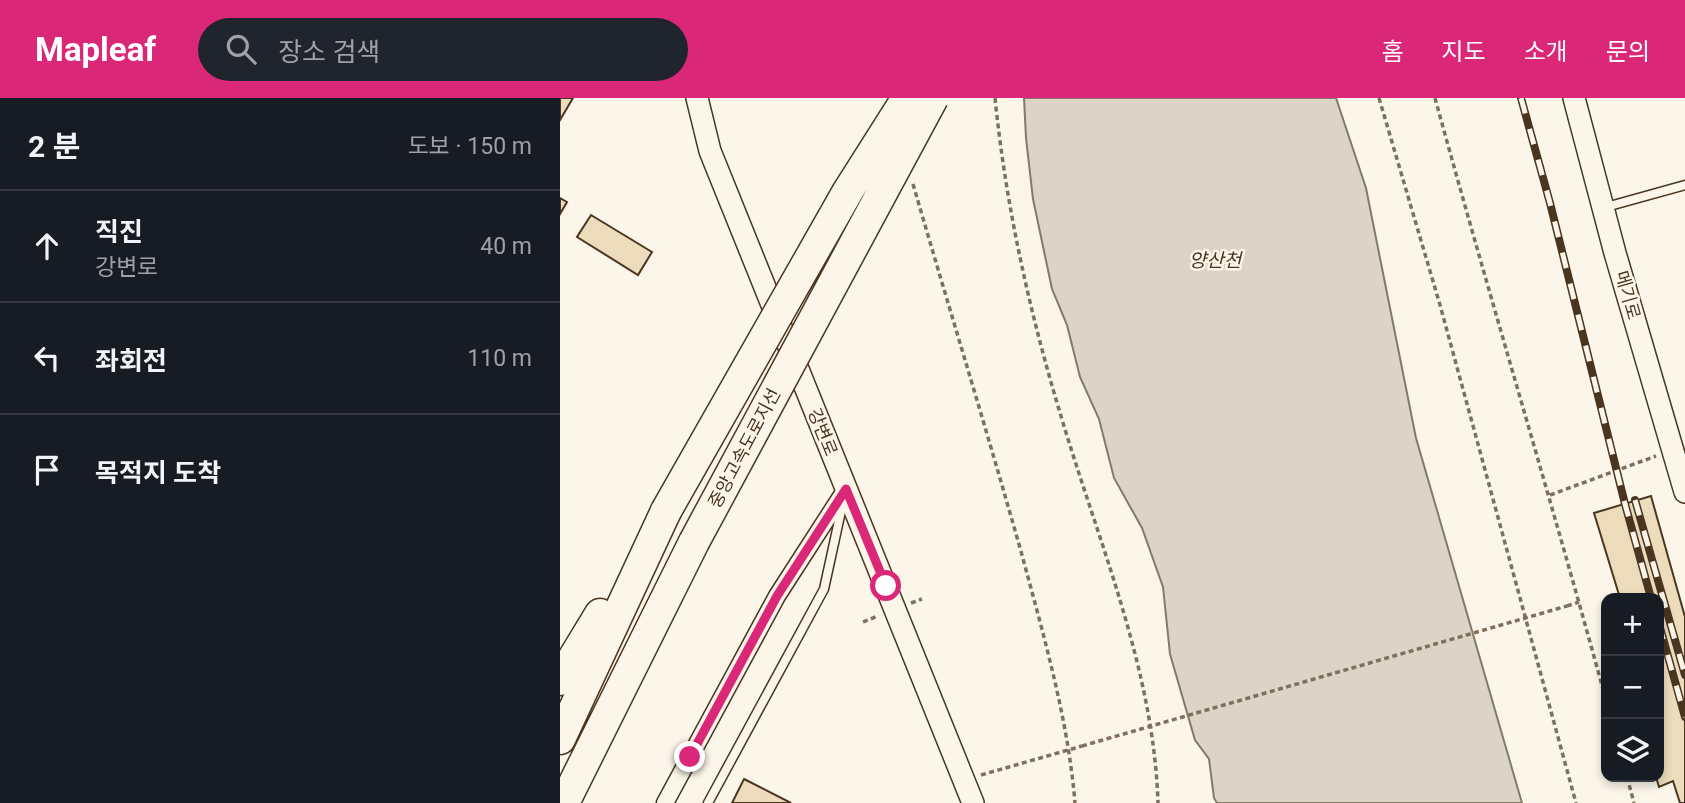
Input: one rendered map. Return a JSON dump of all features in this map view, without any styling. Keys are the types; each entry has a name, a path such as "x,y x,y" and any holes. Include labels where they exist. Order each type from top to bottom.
{"highway":[{"name":"중앙고속도로지선","path":"560,739 661,522 848,191 907,98"},
{"name":"중앙고속도로지선","path":"564,803 694,542 933,98"},
{"path":"560,680 595,621 661,522"}],"street":[{"name":"강변로","path":"697,98 709,151 974,803"},
{"name":"메기로","path":"1574,98 1685,492"},
{"path":"666,803 777,596 846,489"}],"lane":[{"path":"1603,208 1685,185"},
{"path":"708,803 824,589 846,489"}],"path":[{"path":"995,98 999,142 1022,277 1067,438 1130,635 1149,714 1157,768 1158,803"},
{"path":"1379,98 1440,305 1576,803"},
{"path":"1435,98 1601,682"},
{"path":"911,178 994,455 1044,636 1070,750 1075,803"},
{"path":"1549,495 1673,450"},
{"path":"981,775 1579,602"},
{"path":"1628,782 1634,803"}],"water":[{"name":"양산천","path":"1024,98 1336,98 1366,188 1416,438 1522,803 1217,803 1209,759 1195,740 1170,654 1163,587 1142,528 1114,478 1099,419 1080,377 1067,325 1052,289 1033,199"}],"building":[{"path":"560,98 573,98 560,120"},
{"path":"560,198 567,202 560,214"},
{"path":"591,215 652,252 638,275 577,237"},
{"path":"1651,496 1685,617 1685,803 1680,803 1673,781 1659,787 1658,782 1664,782 1664,593 1618,593 1594,513"},
{"path":"744,779 791,803 732,803"}],"railway":[{"path":"1521,98 1650,593"},
{"path":"1635,500 1685,675"},
{"path":"1664,642 1685,717"}],"route":[{"path":"690,757 777,596 846,489 886,586"}]}
